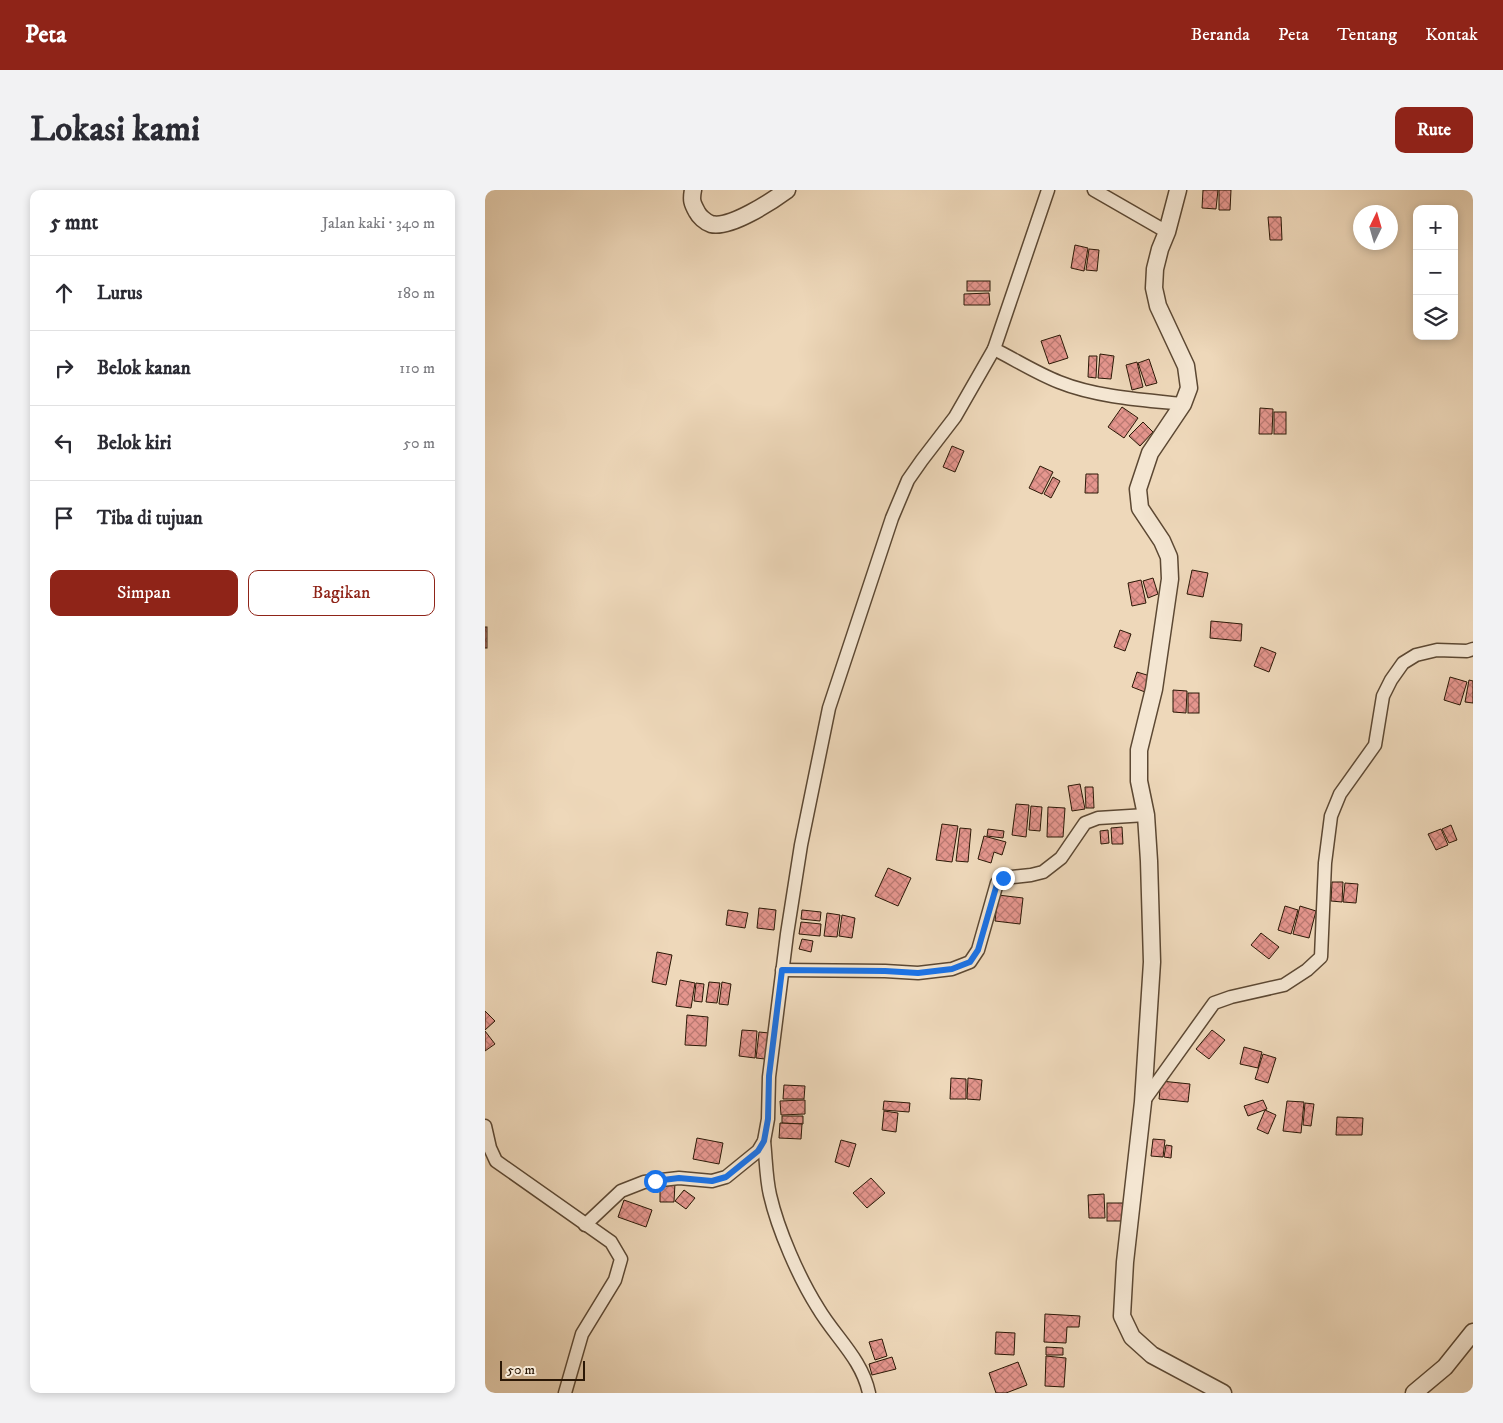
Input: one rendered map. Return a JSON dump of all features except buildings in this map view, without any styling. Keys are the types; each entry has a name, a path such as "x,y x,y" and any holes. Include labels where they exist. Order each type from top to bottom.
{"street":[{"path":"693,190 691,201 699,216 711,224 724,223 740,218 769,204 787,190"},
{"path":"869,1393 867,1382 859,1365 817,1307 789,1252 770,1195 764,1141 768,1119 769,1076 782,970 801,845 829,708 892,518 908,480 955,417 995,349 1048,190"},
{"path":"1094,190 1167,232"},
{"path":"1178,190 1155,269 1154,288 1159,306 1186,366 1189,388 1183,404 1150,452 1138,489 1140,508 1162,540 1169,558 1170,579 1154,689 1139,750 1139,782 1146,815 1149,861 1152,962 1143,1102 1125,1262 1122,1316 1132,1338 1152,1355 1223,1393"},
{"path":"995,349 1036,372 1061,383 1099,393 1183,404"},
{"path":"1143,1102 1214,1004 1285,985 1307,970 1321,957 1325,863 1331,816 1340,794 1375,745 1383,696 1403,663 1416,655 1437,650 1467,651 1473,649"},
{"path":"782,970 918,973 952,969 970,962 978,950 997,884 1003,878 1043,872 1061,858 1085,823 1098,818 1146,815"},
{"path":"485,1126 490,1148 496,1162 611,1242 621,1259 615,1280 582,1334 565,1393"},
{"path":"585,1225 621,1191 643,1182 679,1178 712,1181 726,1177 758,1151 764,1141"},
{"path":"1414,1393 1445,1368 1473,1332"}],"route":[{"path":"655,1181 679,1178 712,1181 726,1177 758,1151 764,1141 768,1119 769,1076 782,970 918,973 952,969 970,962 978,950 997,884 1003,878"}]}
